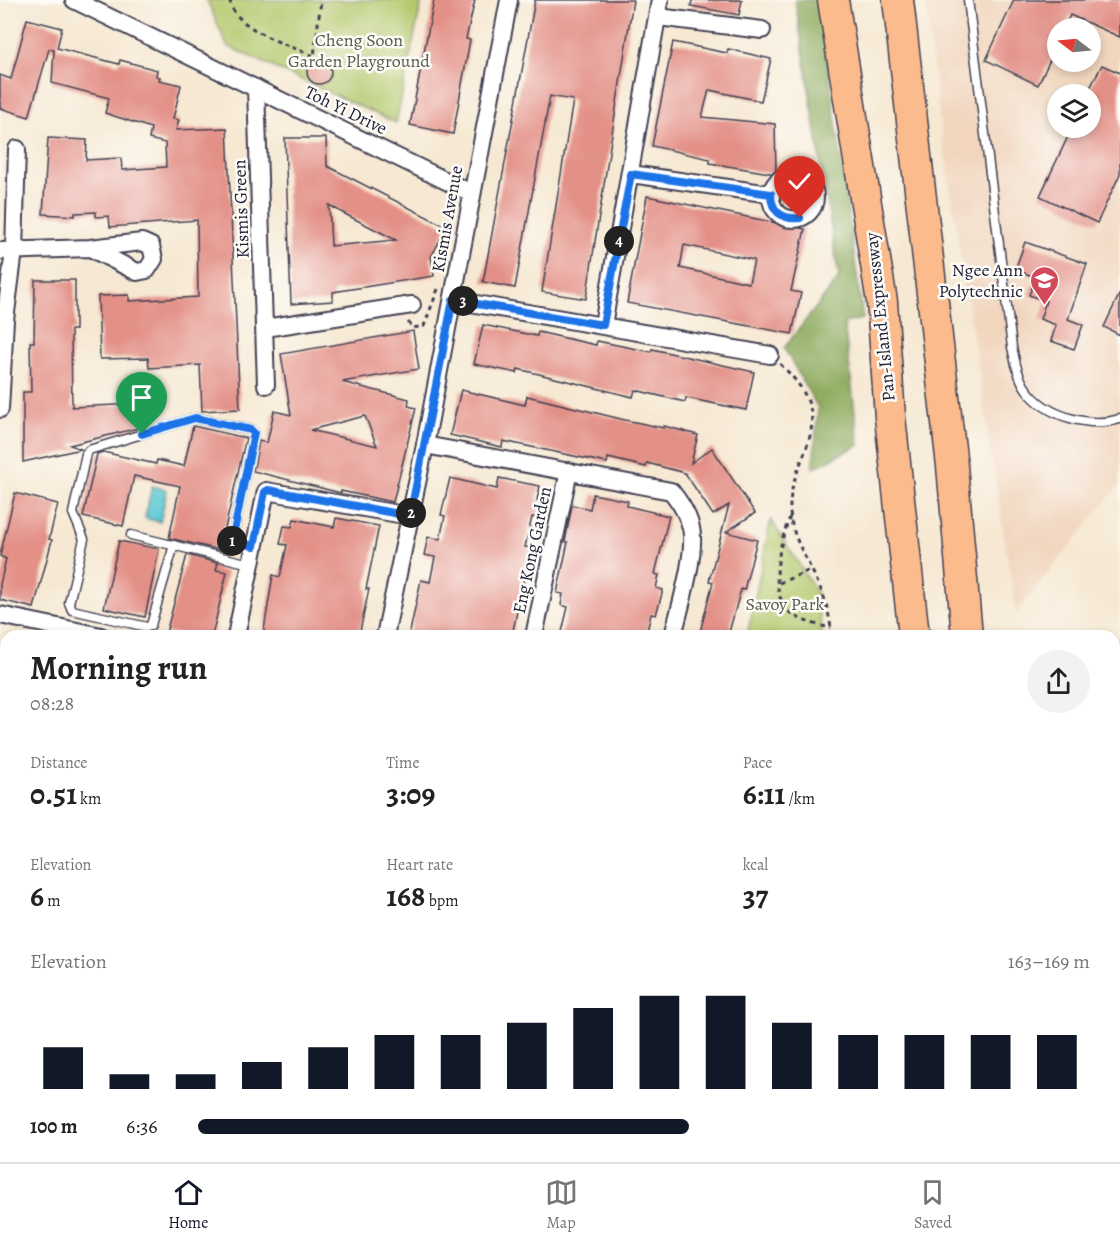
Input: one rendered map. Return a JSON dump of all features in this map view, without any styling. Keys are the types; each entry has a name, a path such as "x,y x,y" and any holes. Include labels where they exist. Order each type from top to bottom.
{"highway":[{"name":"Pan-Island Expressway","path":"833,0 882,302 890,417 913,630"},
{"path":"897,0 952,466 966,630"}],"street":[{"name":"Toh Yi Drive","path":"74,0 471,193"},
{"name":"Kismis Avenue","path":"425,445 509,0"},
{"path":"603,325 660,0"},
{"path":"658,17 762,30"},
{"name":"Kismis Green","path":"256,88 266,386"},
{"path":"0,409 7,251 17,149"},
{"path":"631,174 771,194"},
{"path":"7,251 90,248"},
{"path":"453,300 770,355"},
{"path":"265,328 412,305"},
{"path":"386,630 425,445"},
{"name":"Eng Kong Garden","path":"425,445 671,491 682,506 692,530 691,551 674,630"},
{"name":"Eng Kong Garden","path":"535,630 569,471"},
{"path":"237,630 266,491 410,516"},
{"path":"0,615 64,630"}],"lane":[{"path":"968,0 1012,347 1018,372 1028,391 1048,408 1069,418 1093,423 1120,419"},
{"path":"174,545 151,625 147,627 72,610 69,603 84,539 73,513 86,454 89,450 195,418 251,430 254,433 232,541 254,546"},
{"path":"131,535 250,564"}],"path":[{"path":"230,0 232,10 241,22 314,56 321,0"},
{"path":"770,355 792,375 806,396 813,427 792,496 791,514 778,552 779,583 783,602 790,613 808,622 831,628 820,585 799,542 791,514"},
{"path":"779,583 811,570"}],"shaded area":[{"name":"Ngee Ann Polytechnic","path":"925,0 1120,0 1120,484 1016,613 940,123"}],"green space":[{"name":"Cheng Soon Garden Playground","path":"207,0 422,0 396,123 227,46"},
{"path":"795,0 819,0 863,319 844,323 859,445 813,468 818,408 784,348 839,278"},
{"name":"Savoy Park","path":"771,520 817,593 821,630 748,630"}],"water":[{"path":"152,486 167,490 160,522 145,518"}],"building":[{"path":"434,0 475,0 466,39 470,40 453,134 410,125"},
{"path":"535,0 633,0 586,299 542,292 573,100 550,96 515,288 483,282"},
{"path":"692,0 742,0 739,15 691,6"},
{"path":"1014,0 1120,0 1120,37 1101,29 1101,18 1077,18 1070,15 1069,18 1047,18 1047,66 1038,85 986,60"},
{"path":"27,19 62,28 57,48 119,64 120,60 157,70 156,76 160,77 159,80 181,85 173,119 179,120 176,130 227,128 240,409 202,411 200,365 149,368 148,358 100,359 98,296 129,295 129,301 198,297 197,220 110,227 109,216 96,217 96,212 75,213 75,216 43,214 48,138 87,140 86,160 121,158 122,170 166,167 165,143 149,139 151,128 105,113 109,98 52,83 54,50 49,49 29,117 0,108 0,75 11,79"},
{"path":"673,42 727,53 728,49 771,59 761,101 709,90 702,117 775,124 776,174 710,163 710,159 652,146"},
{"path":"319,60 324,61 330,67 330,77 324,83 319,84 314,83 308,77 307,72 308,67 314,61"},
{"path":"1102,65 1120,73 1120,174 1097,223 1040,196 1067,138 1101,138 1101,84 1092,84 1098,72 1101,72"},
{"path":"285,138 326,138 327,166 447,227 431,257 434,276 333,292 333,301 291,304","holes":["329,205 396,240 331,246"]},
{"path":"647,196 805,229 791,291 801,293 792,334 627,303","holes":["684,245 754,260 749,283 680,268"]},
{"path":"1025,242 1087,264 1068,319 1083,325 1074,349 1051,341 1056,325 1040,319 1046,301 1029,295 1036,277 1015,270"},
{"path":"35,280 75,280 75,330 71,330 72,407 138,404 138,428 70,445 81,449 23,462 23,392 31,392 30,342 34,342"},
{"path":"1120,293 1120,335 1104,327"},
{"path":"483,325 537,336 538,332 596,345 597,341 651,352 652,349 754,372 746,410 686,398 685,402 635,390 633,397 518,369 517,373 474,364"},
{"path":"413,331 419,369 342,382 409,399 408,406 416,408 393,502 341,491 341,493 253,471 259,441 267,443 274,411 291,415 281,354","holes":["365,416 377,446 310,430"]},
{"path":"461,390 525,405 527,396 698,435 691,463 712,448 755,513 726,532 757,540 744,590 741,589 730,630 701,630 713,582 709,581 729,505 713,515 685,473 647,463 646,467 608,458 607,463 503,441 502,447 450,435"},
{"path":"193,426 246,438 220,550 169,538 180,486 134,476 123,526 83,517 97,454 103,452 156,464 157,460 184,466"},
{"path":"450,478 497,489 499,478 540,486 537,500 541,501 538,518 532,517 525,547 530,548 513,630 410,630 421,580 430,582 435,557 424,555 428,537 440,539 445,516 441,515"},
{"path":"15,493 58,504 49,539 52,540 34,608 0,600 0,584 6,559 0,556"},
{"path":"593,494 628,501 627,506 669,516 655,574 659,575 656,588 663,590 656,615 651,614 647,630 562,630 568,607 561,605 563,594 557,593 568,542 565,542 572,505 590,509"},
{"path":"336,518 379,526 360,630 264,630 273,575 280,577 287,545 280,544 284,526 292,527 294,519 334,527"},
{"path":"119,541 159,549 145,617 104,608"},
{"path":"187,555 218,563 216,570 227,572 213,630 167,630"}],"place":[{"name":"Ngee Ann Polytechnic","path":"1044,306"}],"route":[{"path":"142,434 195,418 251,430 254,433 232,541 254,546 265,492 268,490 410,516 453,300 603,325 631,174 771,194 771,202 782,216 791,219 800,218"}]}
